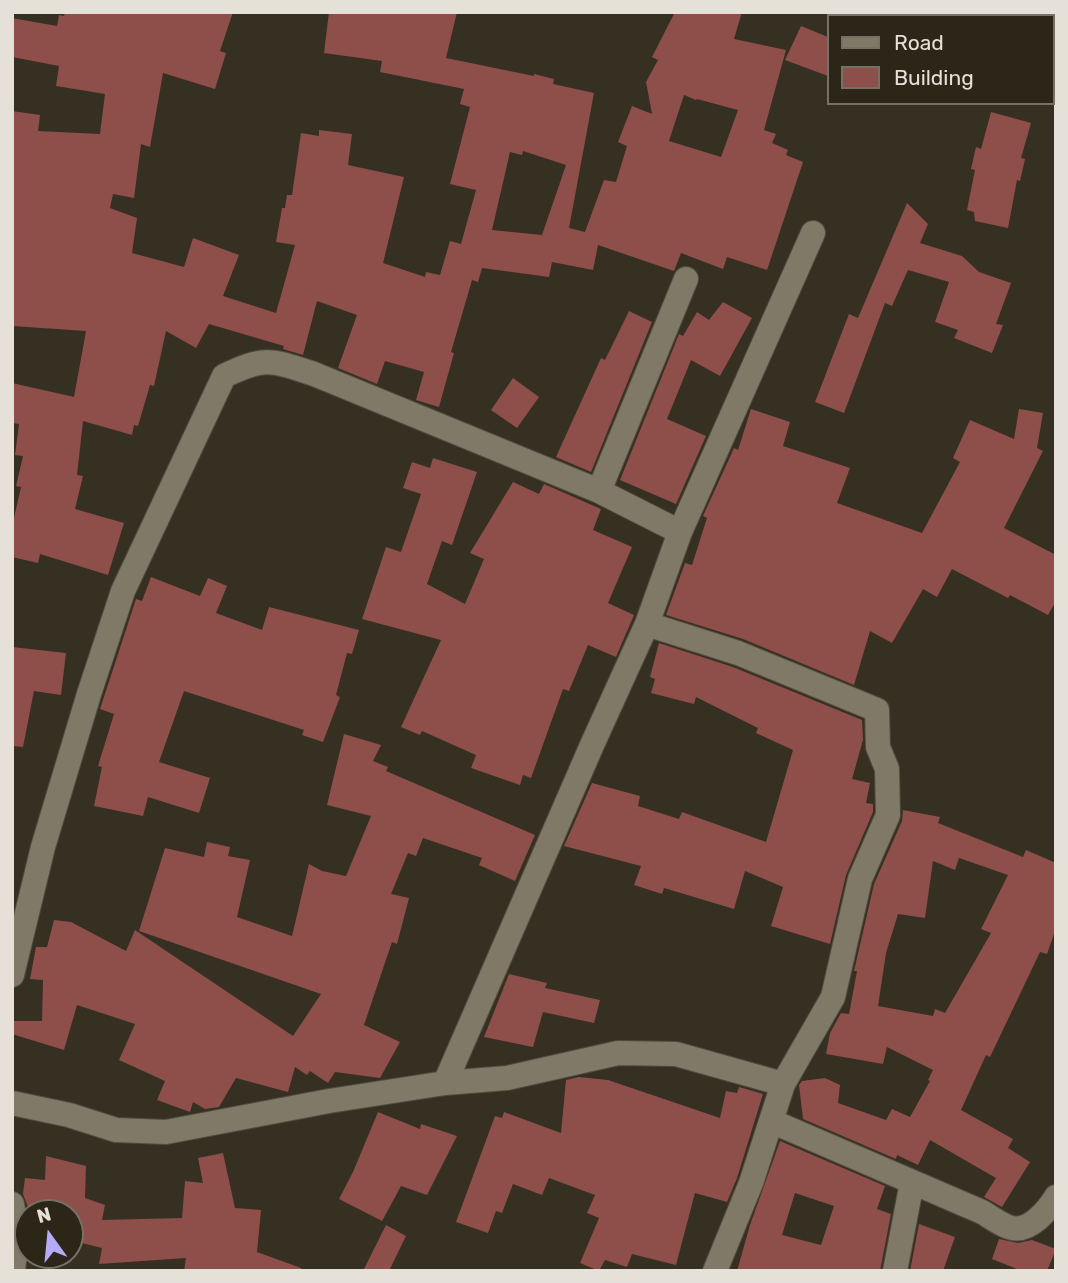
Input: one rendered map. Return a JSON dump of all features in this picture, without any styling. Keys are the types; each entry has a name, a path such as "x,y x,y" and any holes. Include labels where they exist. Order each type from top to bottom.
{"street":[{"path":"445,1083 586,757 647,624 680,532 813,233"},
{"path":"598,491 686,279"},
{"path":"12,975 43,847 123,590 223,376 246,365 273,361 314,374 598,491 680,532"},
{"path":"647,624 737,653 877,710 878,747 887,769 888,815 860,879 833,997 783,1084 751,1183 715,1271"},
{"path":"12,1103 69,1115 116,1130 166,1132 329,1101 445,1083 507,1078 618,1053 676,1054 783,1084"},
{"path":"771,1121 1013,1228 1024,1227 1036,1220 1056,1197"},
{"path":"895,1271 912,1182"},
{"path":"12,1204 17,1233 13,1271"}],"building":[{"path":"65,12 233,12 220,51 226,53 215,89 163,73 150,147 141,144 134,198 113,194 110,208 137,218 132,253 184,267 193,238 239,255 223,296 276,313 295,245 276,242 282,208 285,208 287,195 292,195 301,133 319,136 319,130 352,134 348,165 404,177 383,263 425,277 426,272 440,275 450,241 461,244 476,190 450,184 470,107 460,104 464,89 380,72 382,61 324,53 329,12 457,12 446,58 534,74 554,79 553,84 594,93 569,228 585,232 604,180 616,182 627,146 618,142 632,106 652,114 646,82 658,60 652,57 675,12 742,12 734,39 786,50 764,130 776,134 772,143 788,150 786,155 803,162 767,270 727,257 723,269 681,253 674,271 598,245 593,270 552,262 549,277 482,268 478,282 472,280 451,352 454,353 439,407 416,400 424,372 385,361 377,384 338,368 357,315 317,301 303,355 283,349 284,346 209,324 196,348 166,331 154,386 150,385 138,426 134,425 132,435 83,421 77,475 83,476 75,509 124,523 108,575 40,554 38,563 12,557 12,527 21,487 16,486 23,456 15,455 19,424 12,423 12,383 74,397 86,331 12,326 12,111 40,115 38,131 100,134 105,94 56,86 59,66 12,57 12,18 57,26 59,15 64,16","holes":["684,95 738,110 721,157 669,141","523,151 566,165 542,235 492,230 510,152 522,155"]},
{"path":"801,26 827,37 827,76 785,60"},
{"path":"991,112 1031,123 1021,158 1025,159 1020,181 1017,180 1008,228 975,221 974,212 967,210 975,170 971,169 976,147 981,149"},
{"path":"907,203 928,224 920,243 962,256 979,272 1011,283 996,324 1003,325 992,353 954,338 958,330 935,322 949,282 908,270 892,306 885,303 844,413 815,402 849,314 858,318"},
{"path":"723,302 752,318 720,376 691,360 667,419 706,436 676,504 620,480 679,334 683,336 697,312 709,320"},
{"path":"629,311 652,322 591,472 556,457 601,358 605,360"},
{"path":"513,378 539,397 517,428 491,410"},
{"path":"751,409 790,422 783,446 850,468 837,503 922,533 960,462 953,458 970,420 1014,439 1019,409 1043,413 1037,448 1043,451 1004,528 1056,555 1056,601 1048,615 952,569 937,597 923,589 892,643 870,631 854,685 743,639 666,615 685,563 692,565 707,518 703,516 734,448 738,450"},
{"path":"433,458 477,472 452,545 442,541 427,584 465,604 484,559 470,553 513,482 539,494 544,484 601,509 593,530 632,547 608,603 634,615 616,657 588,645 569,691 563,689 531,778 523,775 520,785 471,768 476,755 422,731 420,735 401,727 441,640 362,619 386,547 401,552 421,494 403,488 412,462 430,468"},
{"path":"151,577 200,596 208,578 227,586 216,613 262,630 269,607 359,630 352,654 347,653 336,695 340,697 323,742 302,735 304,730 184,691 159,762 210,778 199,813 148,797 143,816 94,806 102,767 98,766 114,714 100,709 136,599 142,601"},
{"path":"659,643 733,667 862,720 863,740 852,779 870,783 866,803 873,804 873,812 846,875 830,944 771,926 783,887 745,871 734,909 664,888 662,894 634,885 641,866 564,846 592,783 640,796 638,806 679,819 682,812 766,842 793,750 756,733 758,728 696,697 694,704 651,693 655,679 650,677"},
{"path":"12,647 66,653 61,695 34,691 23,747 12,746"},
{"path":"344,734 381,745 373,761 388,767 386,771 535,835 515,881 479,865 482,858 423,838 416,856 408,853 391,894 409,898 397,944 392,942 364,1025 400,1042 380,1078 335,1072 328,1083 310,1071 307,1075 295,1067 288,1092 236,1078 219,1107 205,1109 193,1102 190,1112 157,1100 165,1081 119,1060 135,1024 77,1005 64,1050 12,1034 12,1021 42,1021 43,980 30,979 36,947 47,947 54,920 71,922 126,951 135,930 293,1036 321,994 139,931 165,848 204,857 207,842 230,847 228,856 250,860 237,917 292,936 309,864 322,871 346,876 371,816 327,805"},
{"path":"903,810 940,817 938,823 1023,857 1026,850 1056,863 1056,928 1047,954 1040,952 990,1057 986,1055 961,1110 1013,1139 1008,1148 1030,1162 1002,1207 984,1197 996,1178 930,1140 918,1165 897,1155 896,1159 803,1119 799,1085 802,1081 825,1078 840,1085 838,1103 886,1120 892,1109 910,1117 930,1081 928,1080 933,1070 887,1047 883,1064 826,1054 830,1033 841,1013 849,1014 857,971 854,971 874,884 902,821","holes":["959,858 1008,875 981,929 991,933 945,1013 935,1009 933,1016 878,1006 886,953 898,914 925,918 933,861 955,870"]},
{"path":"509,974 547,983 545,988 600,1000 594,1023 543,1012 533,1047 484,1037"},
{"path":"579,1077 608,1080 720,1118 726,1091 737,1093 739,1087 763,1094 727,1202 695,1193 676,1265 632,1254 627,1267 605,1260 599,1271 580,1263 599,1218 587,1213 595,1195 549,1178 542,1195 513,1184 502,1213 496,1211 488,1233 456,1222 495,1116 502,1118 504,1112 561,1133 566,1080"},
{"path":"378,1112 420,1129 421,1124 457,1136 427,1195 401,1186 382,1221 339,1199"},
{"path":"780,1141 885,1186 877,1209 891,1214 880,1271 737,1271 750,1225","holes":["795,1193 834,1206 821,1245 782,1235"]},
{"path":"223,1153 235,1208 261,1210 257,1252 301,1268 301,1271 184,1271 186,1258 99,1264 102,1248 84,1244 84,1199 25,1199 23,1194 25,1178 45,1180 46,1156 86,1166 85,1198 105,1205 102,1220 182,1218 185,1181 203,1183 198,1158"},
{"path":"919,1224 955,1237 943,1271 910,1271"},
{"path":"386,1225 406,1236 389,1271 363,1271"},
{"path":"999,1239 1018,1243 1032,1240 1056,1249 1047,1271 1022,1271 992,1259"}]}
